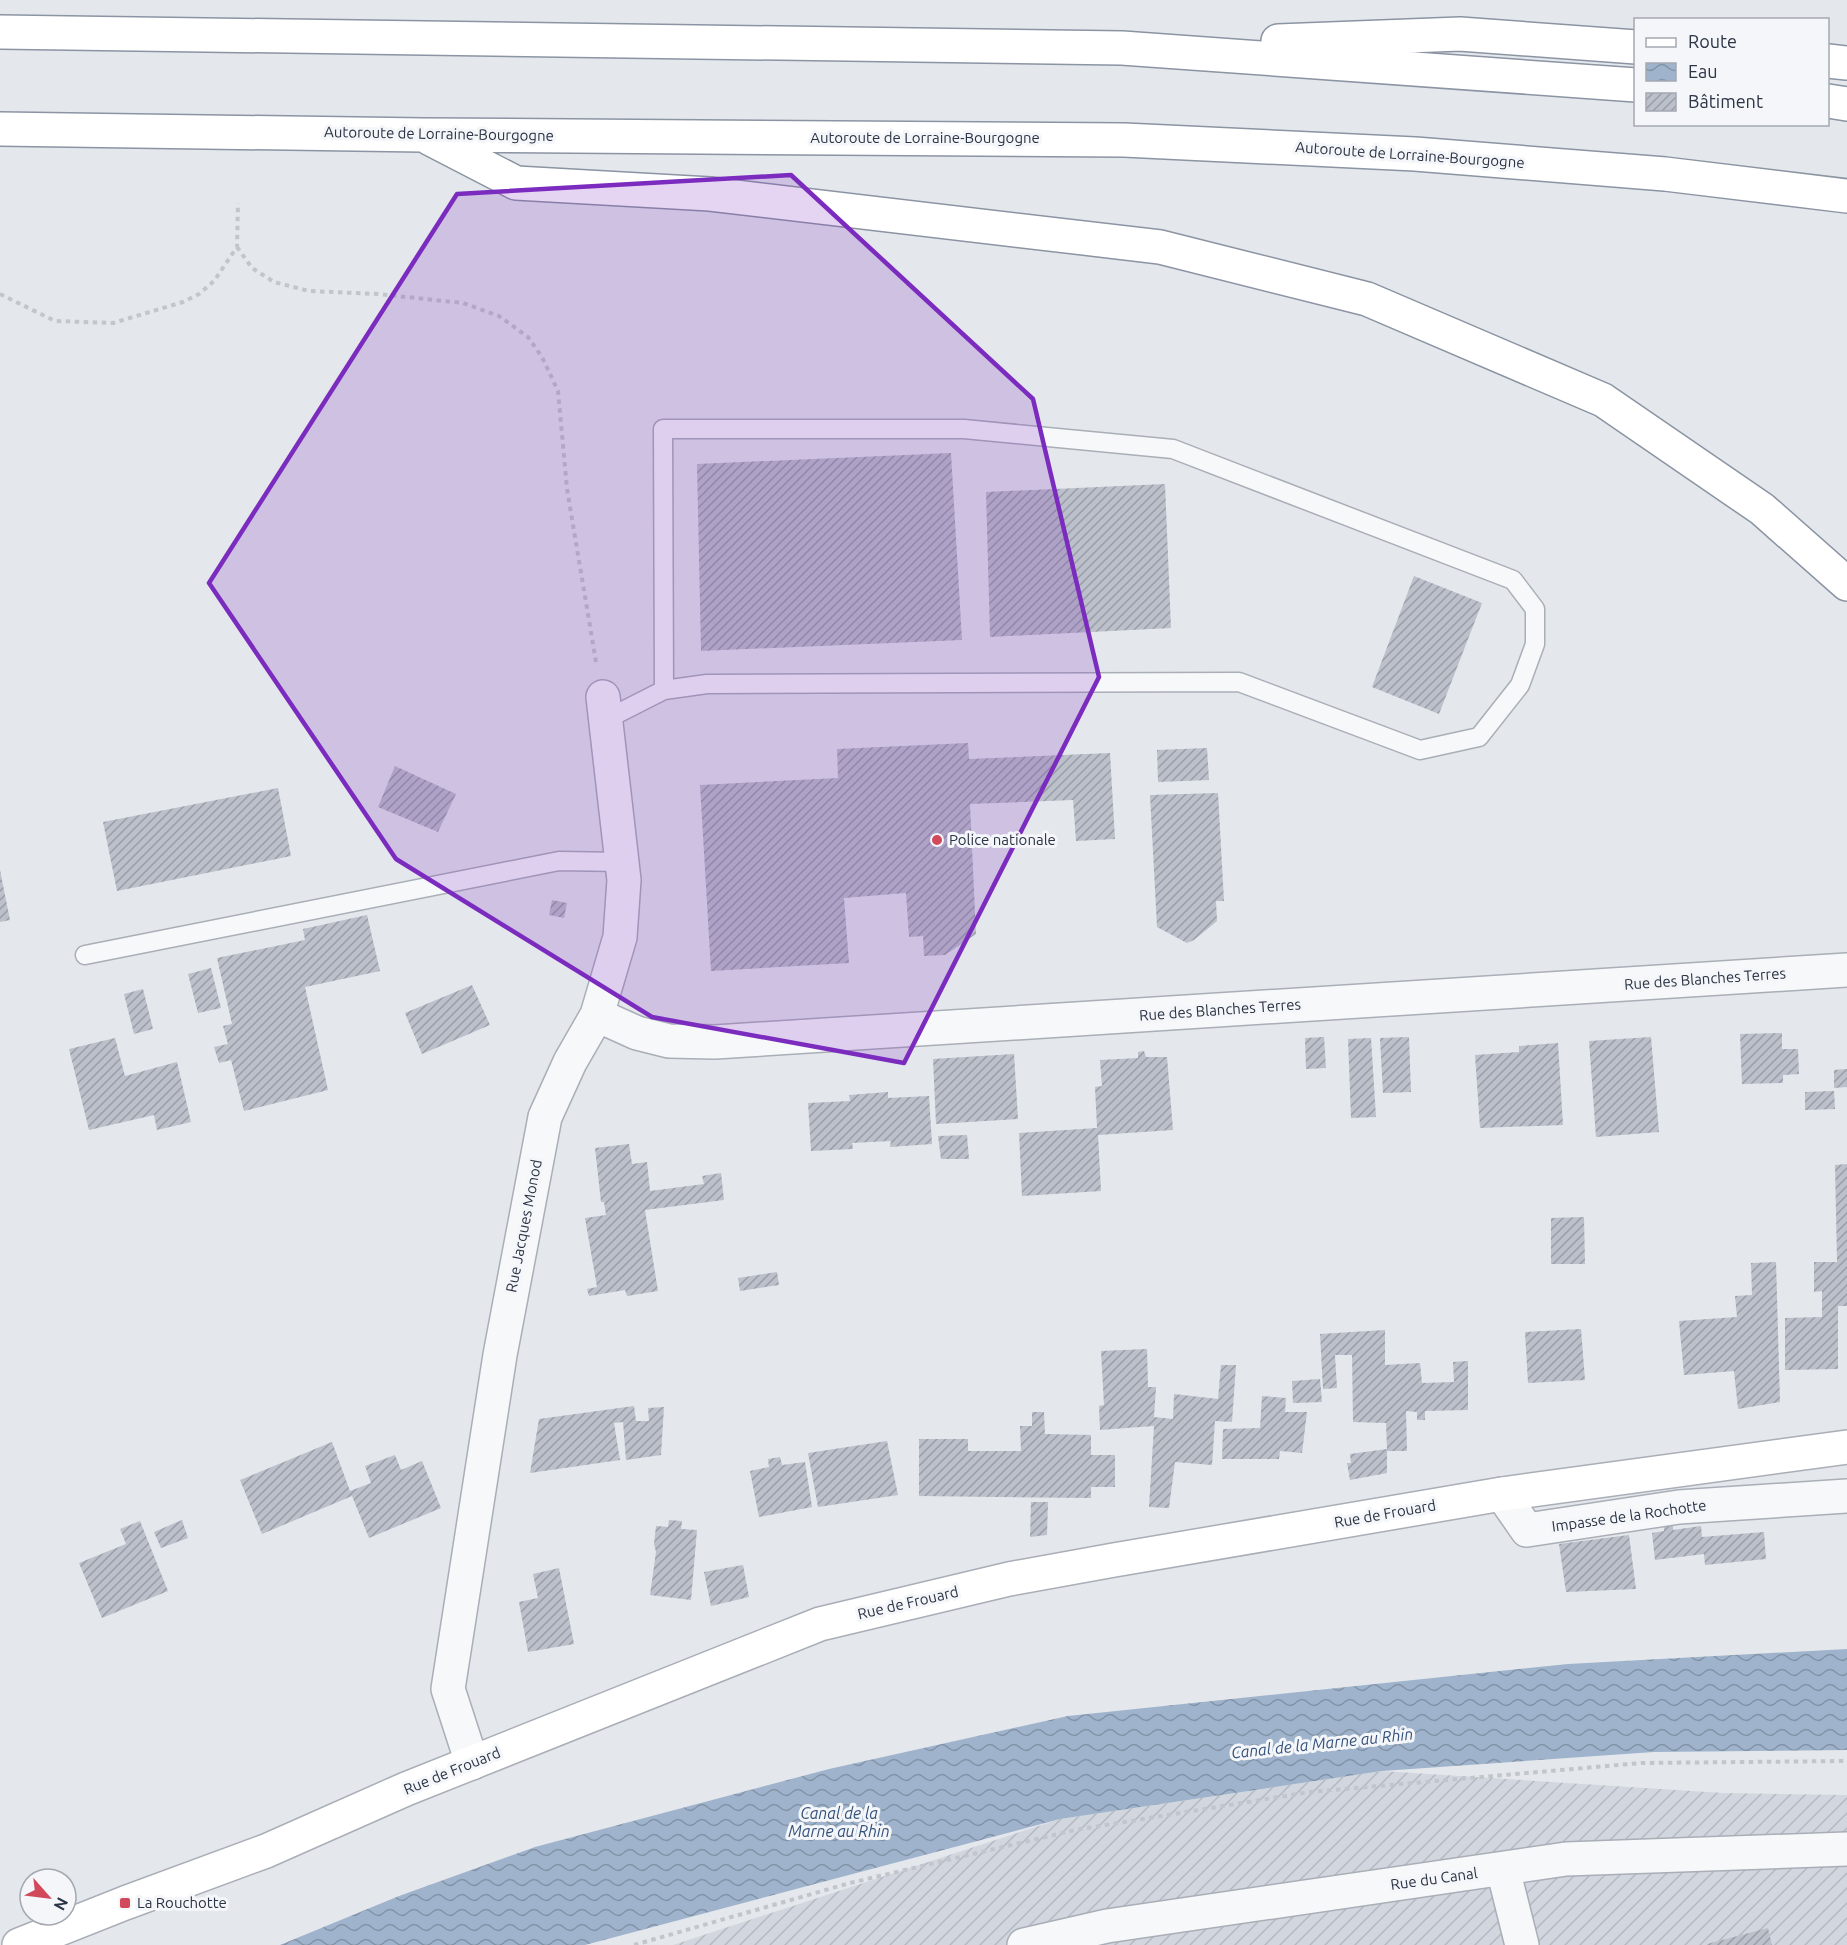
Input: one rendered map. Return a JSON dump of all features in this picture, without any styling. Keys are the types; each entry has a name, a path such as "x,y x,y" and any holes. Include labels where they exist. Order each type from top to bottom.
{"main road":[{"path":"0,32 1122,48 1460,34 1634,47"},
{"path":"1122,48 1634,85"},
{"path":"1829,61 1847,63"},
{"path":"1829,101 1847,104"},
{"name":"Autoroute de Lorraine-Bourgogne","path":"0,129 423,135 1124,140 1415,154 1665,174 1847,196"},
{"path":"423,135 516,183 710,194 1160,247 1367,299 1603,400 1762,509 1847,584"},
{"name":"Rue de Frouard","path":"19,1945 266,1851 472,1763 820,1624 1009,1579 1502,1494 1847,1447"}],"street":[{"name":"Rue Jacques Monod","path":"472,1763 448,1689 500,1355 544,1117 570,1062 597,1015 620,937 624,880 604,709"},
{"name":"Rue des Blanches Terres","path":"597,1015 637,1033 669,1041 715,1042 1847,970"},
{"name":"Impasse de la Rochotte","path":"1502,1494 1527,1530 1679,1507 1847,1496"},
{"name":"Rue du Canal","path":"1024,1945 1107,1926 1566,1859 1847,1850"},
{"path":"1503,1869 1522,1945"}],"lane":[{"path":"604,709 664,690 707,684 1239,682 1420,750 1479,737 1520,685 1535,644 1535,609 1513,580 1173,449 964,429 663,429 664,690"},
{"path":"85,955 559,861 622,862"}],"path":[{"path":"0,294 55,321 113,323 183,302 199,294 214,281 237,247 238,203"},
{"path":"237,247 252,268 274,282 309,291 378,294 463,303 499,316 528,337 542,357 558,391 567,489 604,709"},
{"path":"634,1945 850,1883 1075,1830 1310,1792 1641,1763 1847,1761"}],"highlighted area":[{"path":"791,175 1033,399 1099,677 904,1063 652,1017 396,859 209,583 457,194"}],"shaded area":[{"path":"1382,1771 1723,1793 1847,1795 1847,1945 673,1945 1060,1819"}],"water":[{"name":"Canal de la Marne au Rhin","path":"1847,1649 1847,1750 1654,1752 1382,1771 1060,1819 585,1945 280,1945 399,1896 535,1847 829,1769 1068,1716 1568,1664"}],"building":[{"path":"951,453 962,640 701,651 697,464"},
{"path":"1165,484 1171,628 990,637 986,492"},
{"path":"1414,576 1482,603 1439,714 1372,687"},
{"path":"968,743 969,759 1110,753 1115,839 1076,841 1073,800 970,804 976,934 945,955 924,956 923,936 909,937 906,893 844,898 849,963 711,971 700,785 838,778 837,749"},
{"path":"1207,748 1209,780 1158,782 1157,750"},
{"path":"395,766 456,794 438,832 378,807"},
{"path":"278,788 291,856 117,891 103,822"},
{"path":"1218,793 1224,901 1216,901 1217,921 1187,943 1157,927 1150,795"},
{"path":"0,870 10,920 0,922"},
{"path":"552,900 567,903 564,918 549,915"},
{"path":"367,915 380,971 305,987 328,1090 244,1111 231,1060 219,1063 214,1047 228,1044 223,1026 232,1024 217,958 305,940 303,929"},
{"path":"211,968 221,1008 198,1013 188,974"},
{"path":"472,985 490,1025 422,1054 405,1013"},
{"path":"143,989 153,1029 134,1034 124,994"},
{"path":"1782,1033 1782,1049 1798,1049 1799,1074 1783,1075 1783,1083 1742,1084 1740,1034"},
{"path":"1324,1037 1326,1068 1306,1069 1305,1038"},
{"path":"1409,1037 1411,1092 1383,1093 1380,1038"},
{"path":"1651,1037 1659,1132 1596,1137 1589,1041"},
{"path":"115,1038 125,1076 177,1062 191,1122 157,1130 154,1115 89,1130 69,1049"},
{"path":"1371,1038 1376,1117 1351,1118 1348,1039"},
{"path":"1558,1043 1563,1125 1480,1128 1475,1055 1519,1052 1519,1046"},
{"path":"1144,1051 1146,1057 1167,1057 1173,1130 1098,1135 1101,1191 1022,1196 1019,1133 1097,1128 1095,1087 1102,1086 1100,1060 1138,1058 1138,1052"},
{"path":"1014,1054 1018,1119 936,1124 933,1059"},
{"path":"1847,1069 1847,1087 1834,1088 1834,1070"},
{"path":"1834,1091 1835,1109 1805,1110 1805,1092"},
{"path":"888,1092 888,1098 929,1096 932,1144 890,1147 891,1141 852,1143 853,1149 811,1151 808,1103 850,1101 849,1095"},
{"path":"967,1135 969,1159 941,1159 938,1136"},
{"path":"629,1144 632,1164 647,1162 650,1191 704,1184 702,1176 721,1173 724,1200 645,1210 658,1291 627,1296 625,1290 589,1296 587,1289 597,1287 585,1218 606,1215 604,1202 601,1202 595,1148"},
{"path":"1847,1164 1847,1306 1838,1306 1838,1369 1785,1370 1785,1318 1822,1317 1822,1291 1814,1292 1814,1262 1837,1262 1835,1165"},
{"path":"1584,1217 1585,1264 1551,1264 1551,1218"},
{"path":"1776,1262 1780,1402 1738,1409 1734,1371 1684,1375 1679,1321 1737,1317 1735,1296 1752,1295 1751,1263"},
{"path":"777,1272 779,1285 740,1291 738,1278"},
{"path":"1581,1329 1585,1380 1528,1383 1525,1332"},
{"path":"1385,1330 1385,1365 1420,1363 1422,1383 1454,1382 1453,1362 1468,1361 1468,1410 1425,1411 1425,1420 1417,1420 1417,1412 1406,1411 1407,1451 1387,1451 1387,1473 1350,1480 1347,1463 1351,1463 1350,1454 1387,1449 1386,1423 1353,1422 1352,1355 1335,1355 1337,1388 1323,1389 1320,1334"},
{"path":"1147,1349 1148,1387 1156,1387 1154,1417 1173,1419 1174,1394 1218,1399 1221,1365 1236,1365 1232,1422 1215,1421 1212,1465 1175,1462 1169,1508 1149,1507 1154,1426 1100,1430 1099,1406 1104,1405 1101,1351"},
{"path":"1320,1379 1322,1402 1293,1403 1292,1381"},
{"path":"1262,1396 1286,1398 1285,1412 1307,1412 1302,1453 1280,1451 1279,1459 1222,1459 1223,1429 1260,1428"},
{"path":"634,1406 636,1421 649,1421 648,1408 664,1407 661,1455 626,1460 623,1422 614,1423 620,1460 530,1473 539,1419"},
{"path":"1032,1412 1044,1412 1045,1434 1091,1435 1091,1455 1115,1455 1115,1487 1091,1487 1091,1498 919,1496 919,1439 968,1439 968,1451 1021,1451 1020,1426 1032,1426"},
{"path":"887,1441 898,1495 818,1507 808,1453"},
{"path":"332,1442 350,1491 371,1483 365,1466 395,1455 401,1470 422,1461 441,1508 369,1538 352,1496 262,1534 240,1480"},
{"path":"780,1457 782,1465 805,1462 812,1507 759,1517 750,1471 769,1467 768,1459"},
{"path":"1031,1502 1048,1502 1047,1535 1030,1537"},
{"path":"182,1520 188,1538 161,1548 154,1532"},
{"path":"669,1520 682,1521 681,1529 697,1530 691,1600 650,1595 656,1552 654,1544 656,1526 668,1527"},
{"path":"140,1521 168,1591 102,1618 79,1563 126,1544 120,1529"},
{"path":"1673,1523 1673,1530 1701,1526 1702,1537 1764,1532 1766,1559 1705,1565 1704,1554 1655,1560 1652,1533 1664,1531 1664,1524"},
{"path":"1629,1535 1636,1589 1566,1592 1559,1544"},
{"path":"743,1565 749,1597 711,1606 704,1572"},
{"path":"559,1568 574,1644 528,1652 519,1602 538,1598 533,1574"},
{"path":"1768,1928 1772,1945 1707,1945 1707,1944"}],"place":[{"name":"Police nationale","path":"937,840"},
{"name":"La Rouchotte","path":"125,1903"}]}
